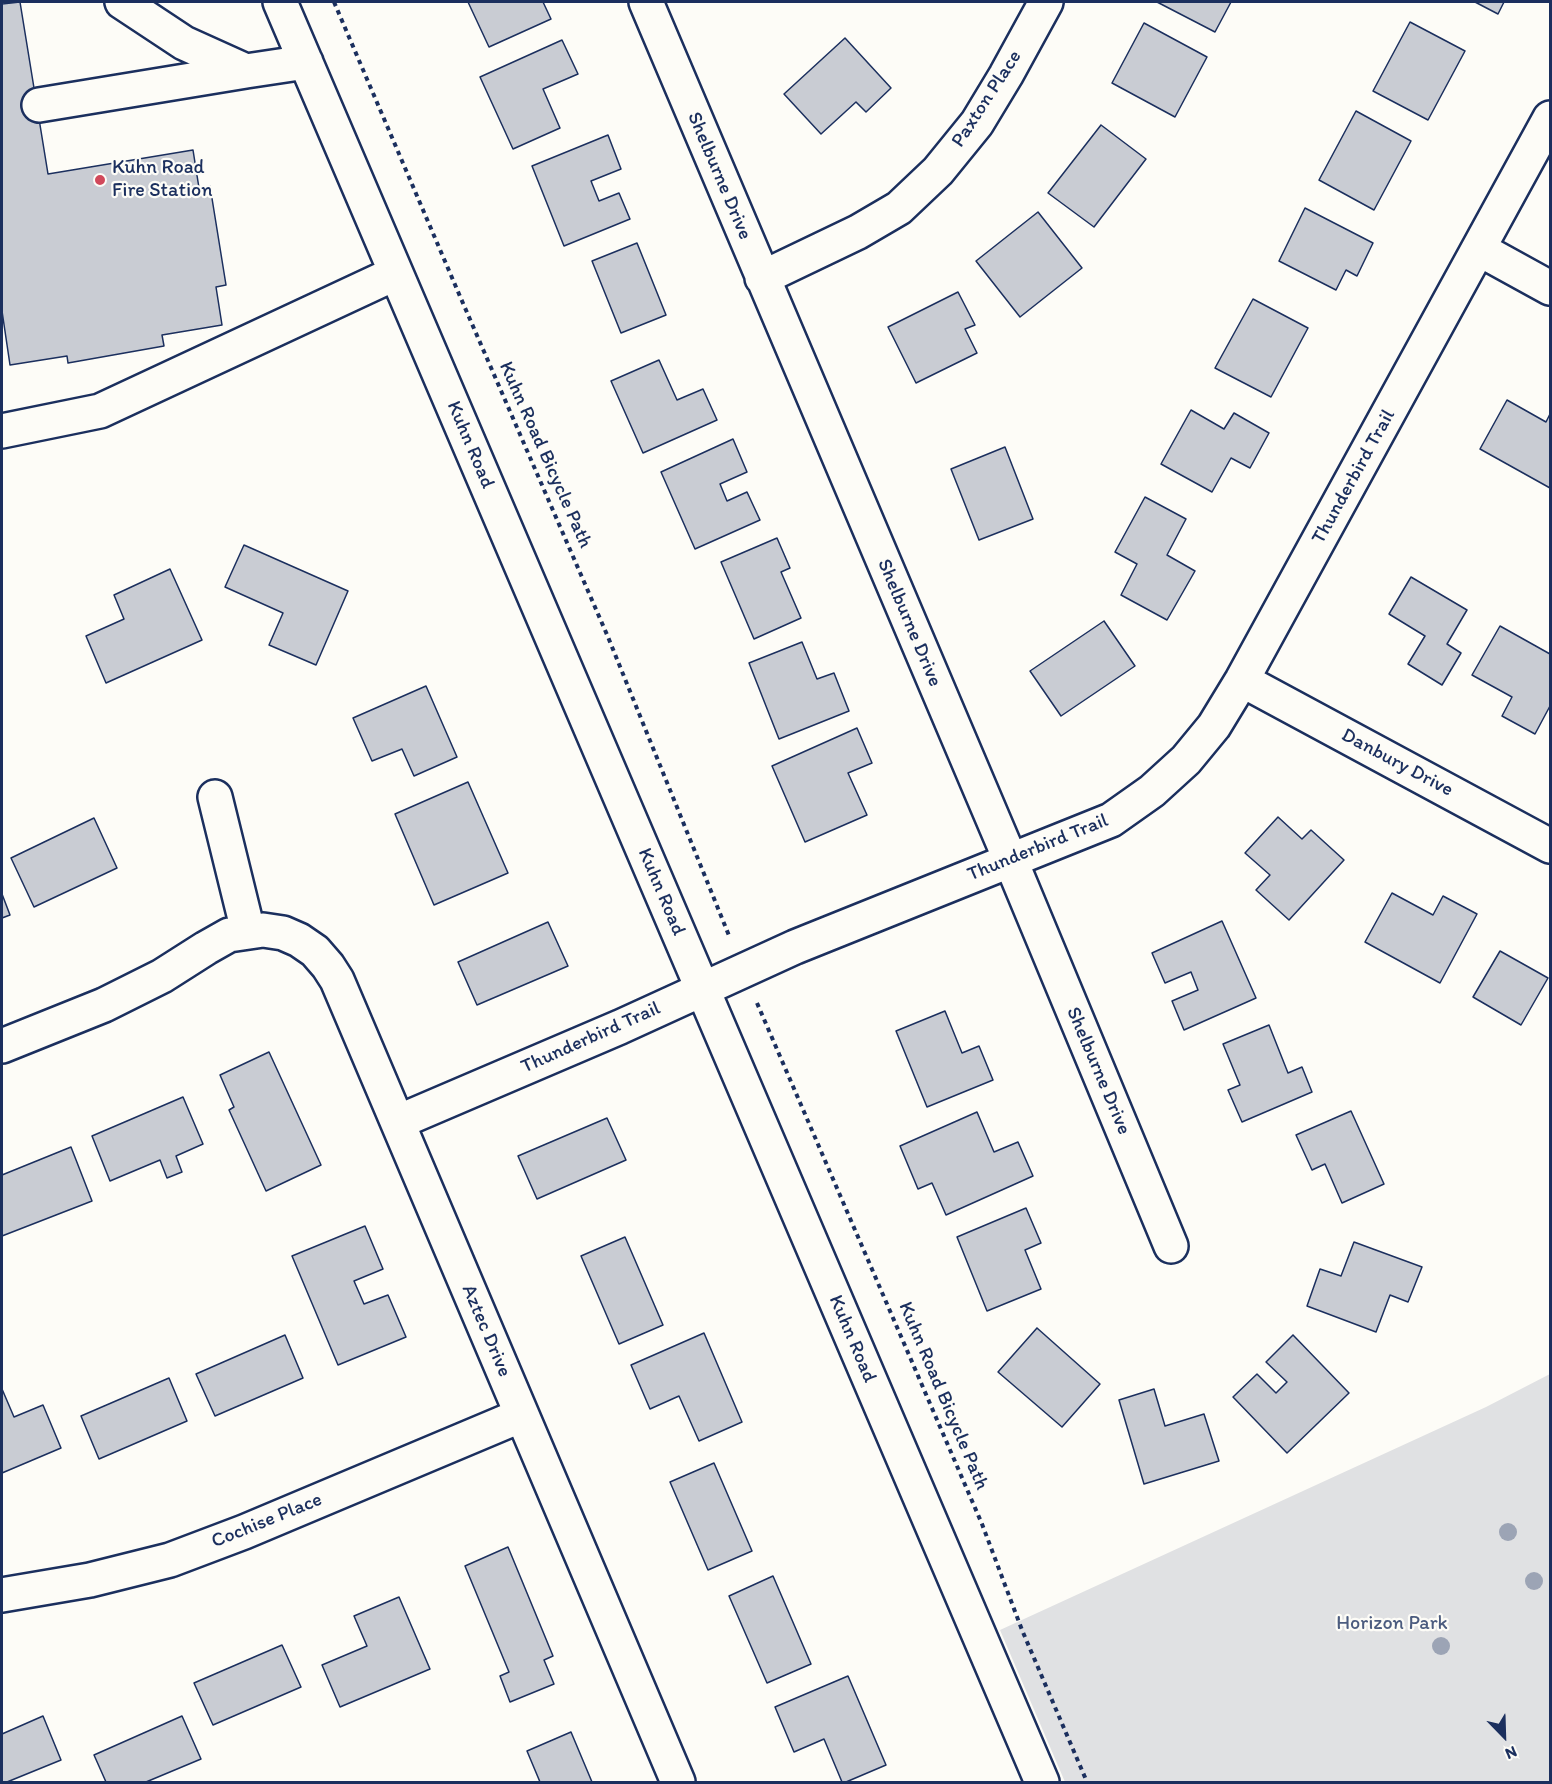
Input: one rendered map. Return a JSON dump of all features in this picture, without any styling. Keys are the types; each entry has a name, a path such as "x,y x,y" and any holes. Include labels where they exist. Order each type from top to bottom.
{"street":[{"path":"122,2 184,43 246,71"},
{"name":"Kuhn Road","path":"280,2 1042,1782"},
{"name":"Shelburne Drive","path":"646,2 1010,859 1171,1246"},
{"name":"Paxton Place","path":"762,278 858,232 899,208 938,171 977,123 1046,2"},
{"path":"39,105 306,62"},
{"name":"Thunderbird Trail","path":"398,1122 620,1027 795,946 1111,820 1152,791 1186,760 1215,726 1551,118"},
{"path":"1479,249 1551,288"},
{"path":"2,431 100,411 396,273"},
{"name":"Danbury Drive","path":"1242,680 1551,846"},
{"path":"215,797 248,932"},
{"name":"Aztec Drive","path":"2,1046 104,1005 162,976 229,935 263,930 283,933 315,951 337,980 678,1782"},
{"name":"Cochise Place","path":"2,1595 90,1580 170,1560 255,1527 522,1415"}],"path":[{"name":"Kuhn Road Bicycle Path","path":"334,2 608,637 724,923"},
{"name":"Kuhn Road Bicycle Path","path":"766,1024 982,1524 1022,1630 1087,1782"}],"green space":[{"name":"Horizon Park","path":"1550,1374 1550,1782 1065,1782 1000,1630 1486,1407"}],"building":[{"name":"Kuhn Road Fire Station","path":"20,2 48,174 193,150 199,188 210,186 226,285 216,287 222,325 162,335 164,346 68,363 67,356 10,365 2,311 2,4"},
{"path":"468,2 543,2 551,19 489,47"},
{"path":"1157,2 1231,2 1215,32"},
{"path":"1475,2 1504,2 1498,14"},
{"path":"1410,22 1465,51 1428,120 1373,91"},
{"path":"1144,23 1207,57 1175,117 1112,83"},
{"path":"845,38 891,88 866,112 856,102 821,134 784,94"},
{"path":"562,40 578,74 543,89 560,128 513,149 480,77"},
{"path":"1356,111 1411,141 1374,210 1319,180"},
{"path":"1101,125 1146,159 1094,227 1048,193"},
{"path":"608,135 621,169 591,181 599,201 619,193 630,219 564,246 532,166"},
{"path":"1305,208 1373,243 1357,276 1346,270 1336,290 1279,261"},
{"path":"1038,212 1082,268 1020,317 976,261"},
{"path":"637,243 666,315 621,333 592,261"},
{"path":"958,292 975,325 965,329 977,353 916,383 888,327"},
{"path":"1253,299 1308,328 1271,397 1215,368"},
{"path":"659,360 677,400 703,389 717,420 643,453 611,381"},
{"path":"1507,400 1546,422 1550,414 1550,488 1480,449"},
{"path":"1191,410 1224,429 1234,413 1269,433 1250,468 1231,458 1212,492 1161,464"},
{"path":"733,439 747,472 720,484 727,501 747,492 760,520 695,549 661,472"},
{"path":"1005,447 1033,519 979,540 951,469"},
{"path":"1145,497 1186,519 1167,555 1195,571 1167,620 1121,595 1137,564 1115,552"},
{"path":"777,538 790,568 781,572 801,618 754,639 721,562"},
{"path":"244,545 348,591 316,665 269,645 283,613 225,587"},
{"path":"170,569 202,640 106,683 86,636 124,619 114,595"},
{"path":"1411,577 1467,610 1447,644 1461,653 1442,685 1408,664 1425,636 1389,614"},
{"path":"1104,621 1135,666 1061,716 1030,671"},
{"path":"1500,626 1550,654 1550,706 1535,734 1502,716 1512,697 1472,675"},
{"path":"802,642 817,679 834,673 849,711 779,739 749,663"},
{"path":"426,686 457,757 414,776 402,749 372,761 353,718"},
{"path":"857,728 872,763 848,773 867,815 805,842 772,766"},
{"path":"468,782 508,873 434,905 395,814"},
{"path":"1278,817 1302,839 1311,830 1344,860 1289,920 1256,890 1270,875 1245,853"},
{"path":"94,818 117,868 34,907 11,858"},
{"path":"1392,893 1433,915 1443,896 1477,914 1440,983 1365,942"},
{"path":"2,894 10,915 2,918"},
{"path":"1222,921 1256,998 1184,1030 1172,1001 1198,990 1191,972 1165,983 1152,953"},
{"path":"548,922 568,966 477,1005 458,962"},
{"path":"1500,951 1548,978 1521,1025 1473,997"},
{"path":"945,1011 962,1053 979,1046 993,1080 927,1107 896,1031"},
{"path":"1269,1025 1288,1073 1302,1067 1312,1092 1242,1122 1228,1090 1240,1085 1223,1044"},
{"path":"269,1052 321,1165 266,1191 229,1110 234,1107 220,1075"},
{"path":"183,1097 203,1144 176,1156 182,1172 167,1178 160,1160 110,1181 92,1136"},
{"path":"1351,1111 1384,1184 1342,1203 1325,1164 1312,1170 1296,1135"},
{"path":"977,1112 994,1152 1018,1142 1033,1176 946,1215 932,1183 918,1189 900,1146"},
{"path":"607,1118 626,1160 537,1199 518,1156"},
{"path":"71,1147 92,1201 2,1236 2,1175"},
{"path":"1026,1208 1041,1243 1025,1250 1041,1289 987,1311 957,1237"},
{"path":"365,1226 383,1269 354,1281 364,1304 388,1295 406,1337 338,1365 292,1256"},
{"path":"625,1237 663,1325 619,1344 581,1256"},
{"path":"1354,1242 1422,1267 1408,1302 1390,1295 1376,1332 1307,1306 1320,1269 1341,1276"},
{"path":"1037,1328 1100,1384 1062,1427 998,1372"},
{"path":"704,1333 742,1422 699,1441 679,1396 650,1409 631,1365"},
{"path":"285,1335 303,1378 215,1416 196,1374"},
{"path":"1293,1335 1349,1393 1287,1453 1233,1397 1257,1374 1276,1393 1287,1382 1266,1362"},
{"path":"169,1378 187,1421 99,1459 81,1416"},
{"path":"2,1389 14,1417 43,1405 61,1448 2,1473"},
{"path":"1154,1389 1165,1426 1204,1414 1219,1461 1144,1484 1119,1400"},
{"path":"714,1463 752,1551 708,1570 670,1482"},
{"path":"508,1547 553,1656 544,1660 554,1684 510,1702 500,1676 509,1672 465,1566"},
{"path":"773,1576 811,1664 767,1683 729,1596"},
{"path":"399,1597 430,1669 340,1707 322,1665 367,1646 354,1616"},
{"path":"282,1645 301,1687 213,1725 194,1683"},
{"path":"848,1676 886,1765 842,1782 824,1739 794,1752 775,1707"},
{"path":"43,1716 61,1760 2,1782 2,1734"},
{"path":"182,1716 201,1759 146,1782 106,1782 94,1755"},
{"path":"571,1732 592,1782 540,1782 527,1751"}],"place":[{"name":"Kuhn Road Fire Station","path":"100,180"}]}
